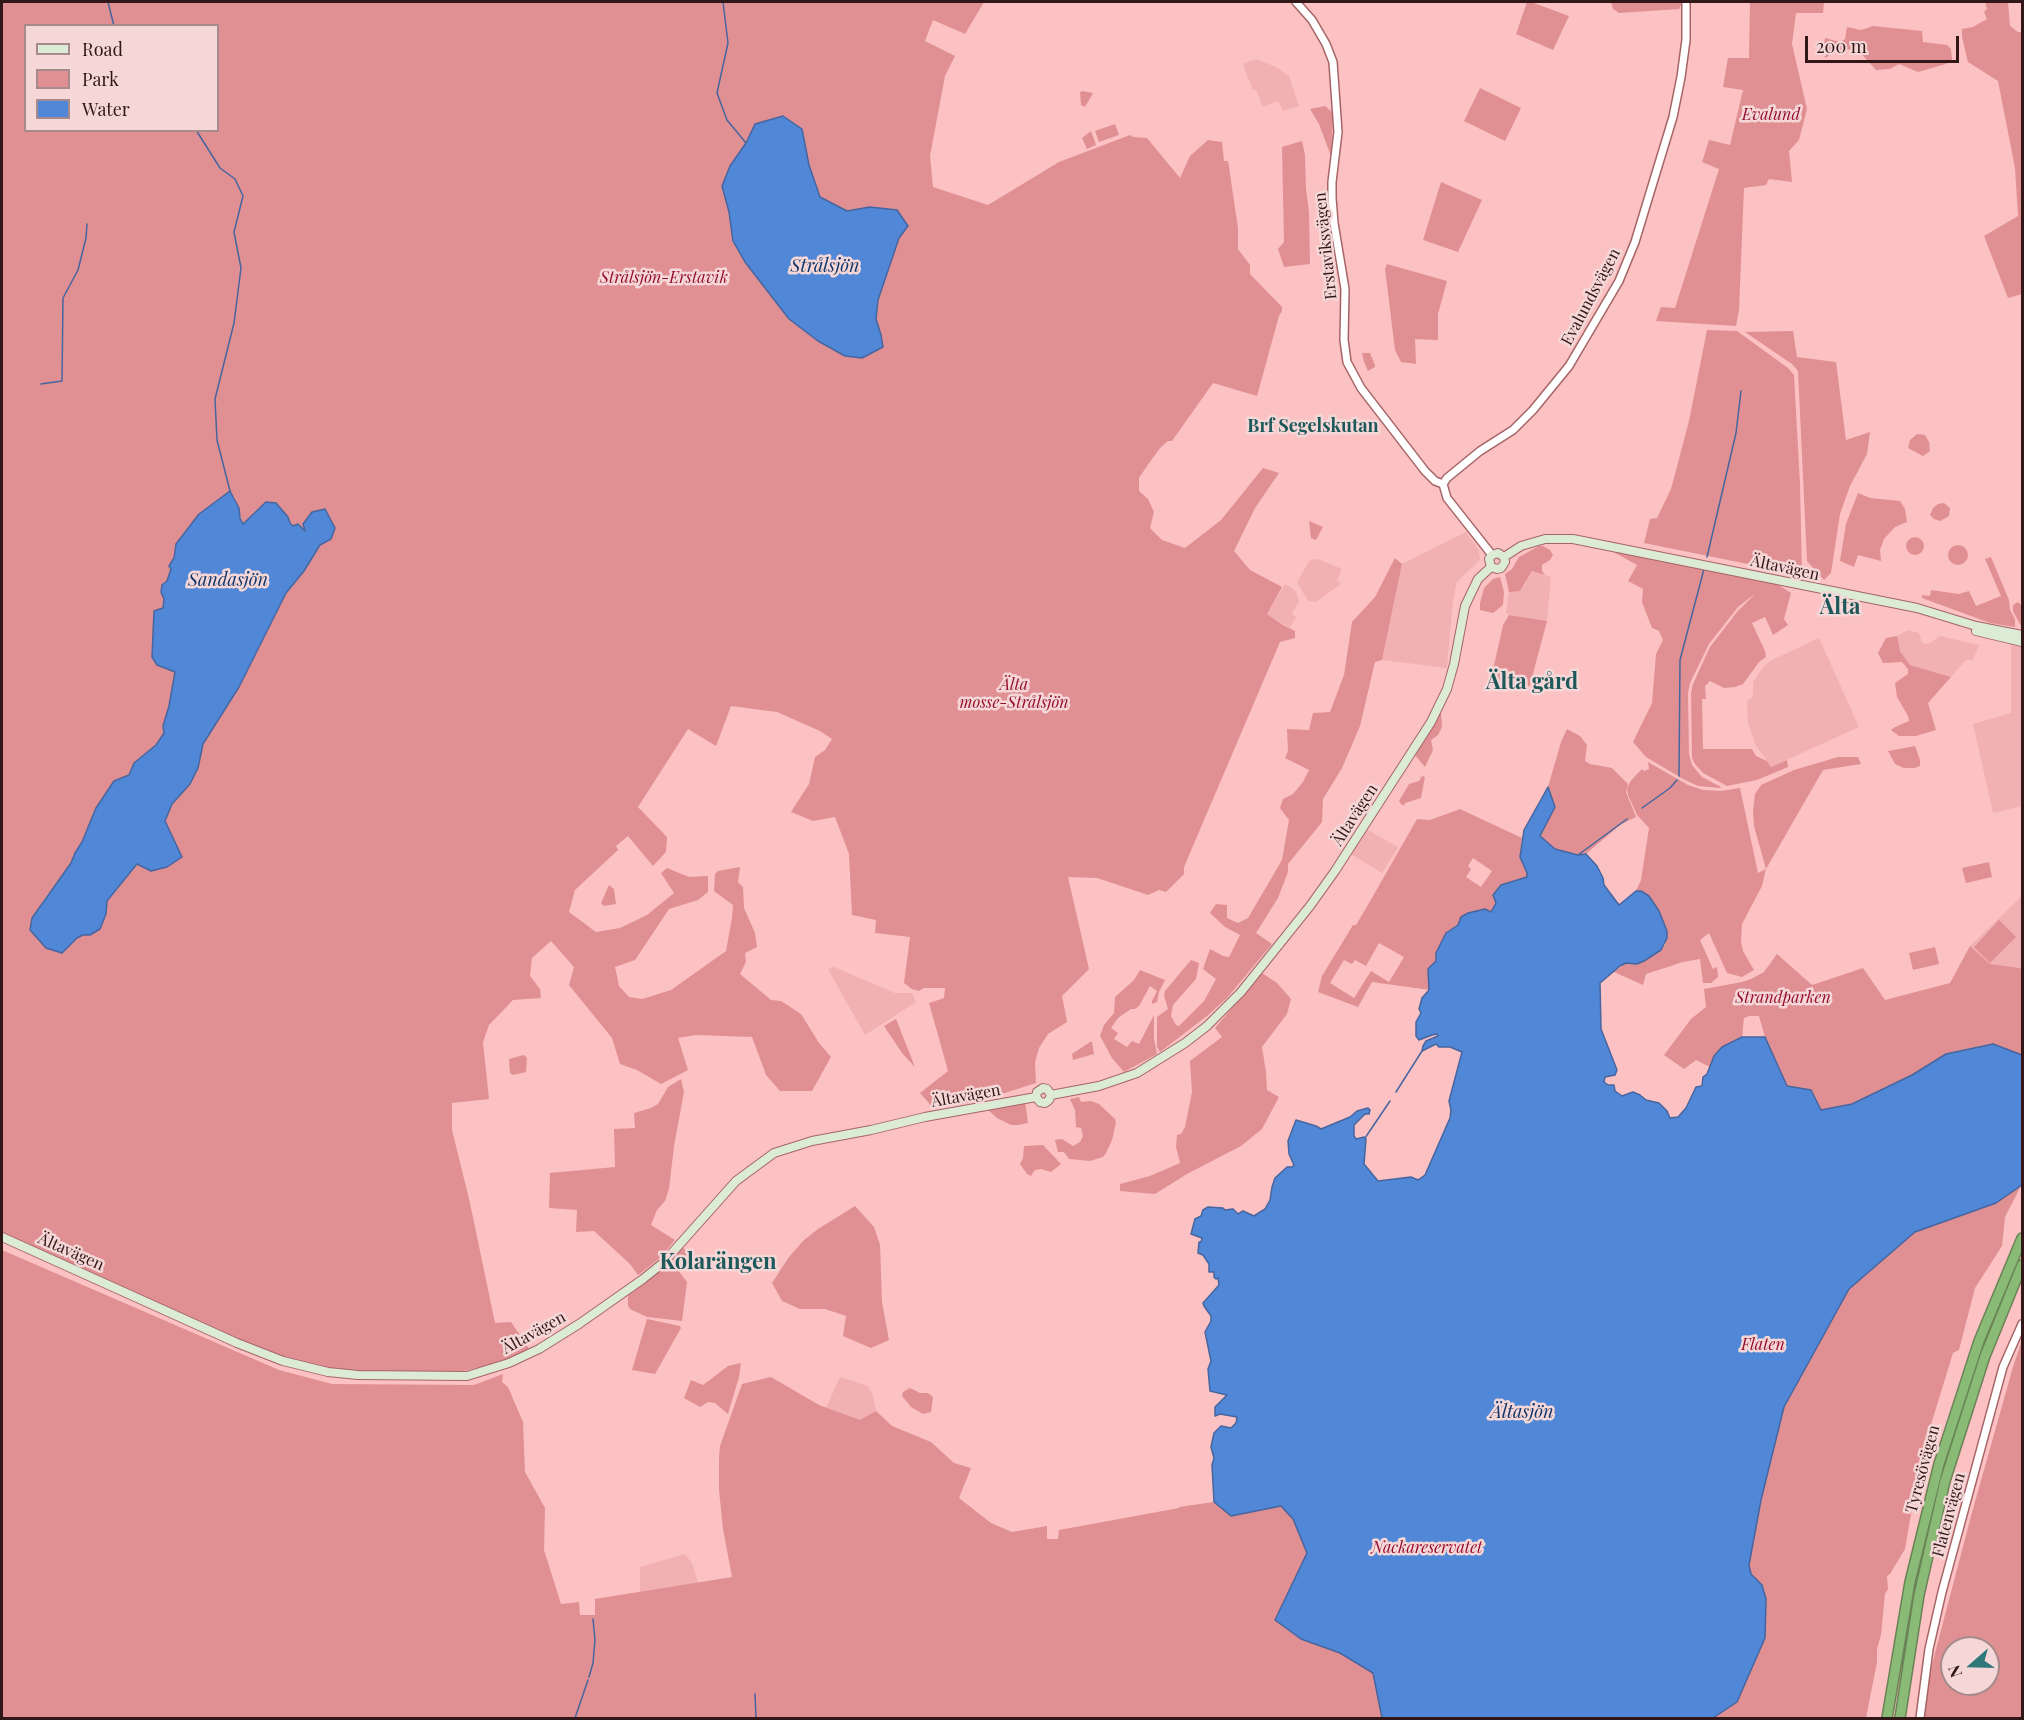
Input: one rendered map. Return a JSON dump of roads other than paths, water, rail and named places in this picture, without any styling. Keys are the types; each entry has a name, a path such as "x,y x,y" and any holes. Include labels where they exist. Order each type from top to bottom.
{"highway":[{"name":"Tyresövägen","path":"1887,1719 1910,1582 1939,1464 1979,1341 2022,1238"},
{"name":"Tyresövägen","path":"1900,1719 1919,1595 1945,1482 1985,1356 2022,1265"}],"main road":[{"name":"Ältavägen","path":"1504,557 1521,546 1545,539 1573,539 1917,608 1956,621 2022,635"},
{"path":"1498,553 1504,557 1505,562 1501,568 1491,567 1488,562 1492,555 1498,553"},
{"name":"Ältavägen","path":"2,1237 237,1343 283,1361 328,1372 358,1375 467,1376 509,1363 539,1348 643,1280 663,1263 736,1181 774,1153 812,1141 925,1117 1036,1097 1040,1102 1046,1103 1051,1095 1099,1086 1137,1073 1164,1058 1192,1038 1225,1010 1310,906 1335,872 1431,722 1447,689 1465,606 1478,579 1491,567"},
{"name":"Ältavägen","path":"1956,621 1980,633 2022,642"}],"street":[{"name":"Erstaviksvägen","path":"1296,2 1312,20 1333,62 1338,132 1332,198 1345,289 1344,340 1347,362 1361,388 1425,471 1435,481 1443,484 1447,498 1492,555"},
{"name":"Evalundsvägen","path":"1443,484 1447,478 1480,451 1513,430 1533,410 1569,366 1619,281 1635,242 1673,117 1686,40 1686,2"},
{"name":"Flatenvägen","path":"1920,1719 1929,1649 1942,1592 1999,1383 2013,1342 2022,1324"}],"water":[{"name":"Strålsjön","path":"783,116 802,129 809,165 820,197 847,211 870,207 897,210 908,226 899,238 878,300 876,319 883,347 862,358 845,356 818,341 789,319 745,262 733,241 722,186 730,166 746,143 755,124"},
{"name":"Sandasjön","path":"230,491 239,508 243,524 266,502 276,503 293,526 298,524 305,531 303,524 312,512 325,509 335,528 331,539 320,545 304,571 286,593 239,687 203,744 198,768 190,784 172,804 165,821 182,857 167,867 151,871 137,864 107,901 106,914 100,929 90,935 77,938 62,953 46,948 30,930 32,918 71,863 96,808 114,781 129,775 134,763 156,745 164,733 163,726 175,672 157,665 152,657 154,611 163,608 162,585 167,581 176,544 199,514"},
{"name":"Ältasjön","path":"1548,787 1555,807 1540,836 1555,849 1578,855 1586,854 1597,866 1604,885 1619,905 1636,891 1649,896 1659,911 1667,931 1667,938 1661,950 1637,964 1626,963 1620,966 1600,983 1601,1029 1617,1070 1615,1075 1605,1077 1604,1082 1614,1085 1615,1091 1622,1096 1633,1092 1646,1100 1659,1103 1670,1118 1678,1117 1686,1108 1696,1087 1702,1086 1703,1077 1707,1074 1714,1056 1722,1047 1742,1037 1765,1037 1787,1086 1811,1090 1821,1110 1852,1104 1912,1075 1946,1054 1993,1044 2022,1055 2022,1185 1996,1203 1915,1232 1849,1289 1784,1407 1761,1500 1749,1565 1751,1574 1762,1585 1766,1599 1765,1638 1737,1702 1713,1718 1382,1718 1373,1673 1340,1653 1301,1639 1275,1620 1307,1553 1293,1519 1281,1506 1231,1516 1214,1502 1212,1465 1214,1458 1211,1447 1214,1433 1221,1426 1231,1428 1236,1423 1237,1417 1220,1414 1215,1416 1215,1407 1227,1395 1210,1391 1208,1369 1211,1361 1205,1332 1211,1316 1203,1303 1219,1285 1214,1272 1209,1272 1209,1264 1203,1255 1198,1253 1199,1242 1202,1238 1191,1234 1195,1219 1201,1216 1203,1210 1208,1207 1233,1209 1238,1214 1243,1211 1254,1216 1265,1209 1270,1200 1275,1178 1287,1167 1294,1165 1289,1154 1288,1141 1296,1120 1321,1129 1368,1108 1369,1114 1365,1114 1354,1125 1354,1136 1356,1139 1364,1137 1366,1139 1364,1164 1378,1181 1411,1177 1418,1180 1425,1175 1450,1118 1449,1101 1462,1052 1450,1047 1439,1047 1436,1044 1422,1051 1426,1041 1438,1036 1437,1034 1432,1035 1419,1040 1416,1036 1416,1022 1421,1013 1419,1009 1422,998 1429,990 1428,969 1436,961 1436,953 1446,933 1458,925 1461,917 1485,909 1491,912 1496,903 1493,895 1501,885 1527,877 1520,857 1524,830"}],"waterway":[{"path":"108,2 114,24"},
{"path":"723,2 728,43 717,93 727,120 746,143"},
{"path":"197,132 220,168 235,179 243,196 234,232 241,268 234,323 215,399 217,440 230,491"},
{"path":"41,384 62,381 63,298 78,270 87,224"},
{"path":"1707,557 1736,433 1741,391"},
{"path":"1679,776 1680,660 1704,569"},
{"path":"1642,808 1670,788 1677,780"},
{"path":"1578,855 1627,819"},
{"path":"1396,1092 1422,1051"},
{"path":"1365,1138 1390,1101"},
{"path":"589,1677 595,1640 593,1619"},
{"path":"575,1718 588,1680"},
{"path":"755,1694 756,1718"}],"district":[{"name":"Brf Segelskutan","path":"1313,426"},
{"name":"Älta","path":"1840,607"},
{"name":"Älta gård","path":"1532,682"},
{"name":"Kolarängen","path":"718,1262"}],"park label":[{"name":"Evalund","path":"1771,115"},
{"name":"Strålsjön-Erstavik","path":"664,278"},
{"name":"Älta mosse-Strålsjön","path":"1014,694"},
{"name":"Strandparken","path":"1783,998"},
{"name":"Flaten","path":"1763,1345"},
{"name":"Nackareservatet","path":"1427,1548"}]}
